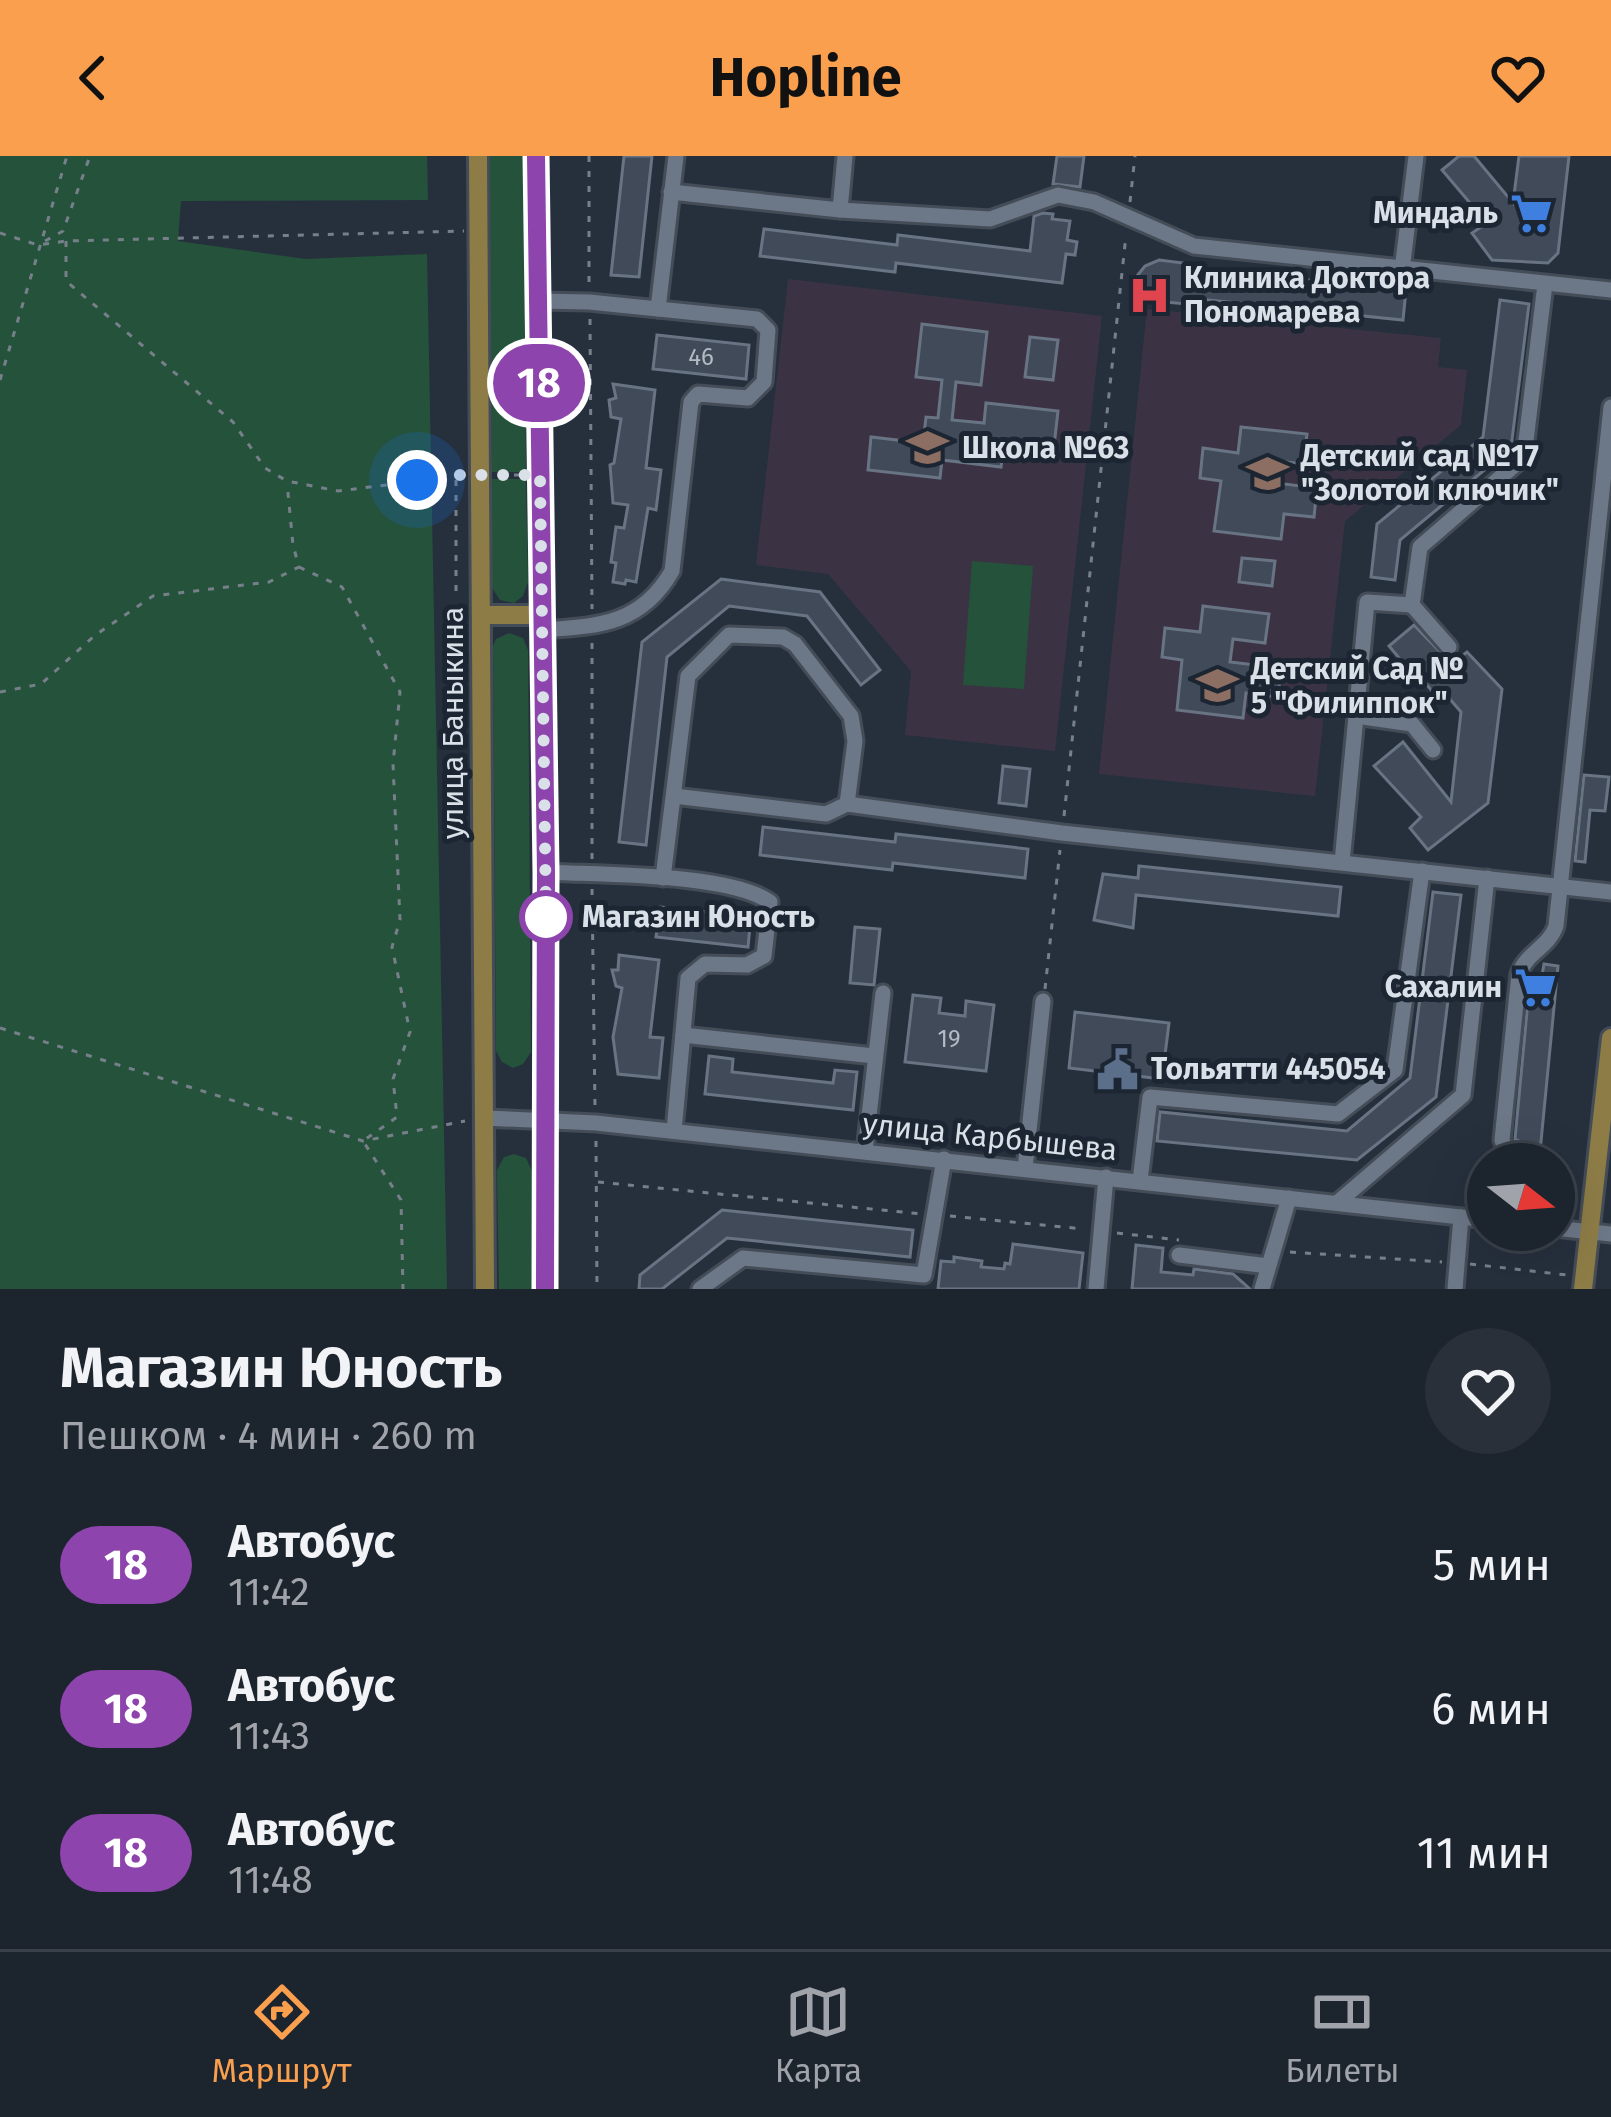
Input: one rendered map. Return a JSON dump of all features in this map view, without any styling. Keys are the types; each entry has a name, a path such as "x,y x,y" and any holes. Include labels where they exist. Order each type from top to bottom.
{"main road":[{"name":"улица Баныкина","path":"478,156 485,1289"},
{"path":"536,156 546,872 545,1289"},
{"path":"483,615 543,622"},
{"path":"1583,1289 1611,1038"}],"street":[{"path":"658,309 676,156"},
{"path":"840,210 844,156"},
{"path":"1402,270 1416,156"},
{"path":"671,192 840,210 991,219 1058,195 1094,202 1195,246 1611,290"},
{"path":"1412,605 1420,548 1524,458 1545,284"},
{"path":"538,302 590,302 757,319 768,330 764,382 748,398 698,394 691,402 672,571 664,586 620,621 592,628 543,622"},
{"path":"1503,1143 1519,974 1527,959 1553,935 1611,407"},
{"path":"1342,862 1367,602 1412,605 1449,647"},
{"path":"663,878 688,676 729,635 783,638 795,644 851,716 855,742 847,804"},
{"path":"1356,716 1412,724 1433,750"},
{"path":"674,796 826,814 847,804 1062,833 1611,892"},
{"path":"1140,1181 1150,1097 1338,1114 1395,1070 1422,871"},
{"path":"546,872 663,878 754,891 770,902 764,956 747,965 705,964 688,978 674,1131"},
{"path":"1336,1203 1463,1095 1487,878"},
{"path":"865,1151 883,993"},
{"path":"1025,1168 1043,1001"},
{"path":"683,1034 874,1056"},
{"name":"улица Карбышева","path":"485,1118 596,1123 1467,1218"},
{"path":"700,1289 743,1258 926,1282 944,1159"},
{"path":"1096,1289 1106,1177"},
{"path":"1262,1289 1289,1198"},
{"path":"1455,1289 1461,1217"},
{"path":"1575,1230 1611,1234"},
{"path":"1179,1255 1268,1266"}],"path":[{"path":"0,380 67,156"},
{"path":"38,245 63,231 90,156"},
{"path":"589,156 597,1289"},
{"path":"1043,1001 1135,156"},
{"path":"0,233 38,245 478,231"},
{"path":"66,241 66,281 232,422 265,468 287,481 338,490 456,475 540,475"},
{"path":"456,475 456,591"},
{"path":"287,481 292,545 299,567 342,587 400,692 393,764 400,920 392,947 410,1032 393,1079 398,1118 363,1141"},
{"path":"0,692 41,684 94,636 152,596 268,582 299,567"},
{"path":"0,1028 363,1141 485,1118"},
{"path":"363,1141 401,1200 403,1289"}],"shaded area":[{"name":"Школа №63","path":"788,279 1102,316 1055,751 905,735 911,671 828,574 756,565"},
{"path":"1147,309 1441,338 1438,367 1467,370 1461,425 1345,521 1315,796 1099,774"}],"green space":[{"path":"0,156 427,156 428,200 181,201 178,241 305,259 427,254 447,1289 0,1289"},
{"path":"489,156 524,156 526,472 492,472"},
{"path":"492,479 526,479 528,582 523,596 514,603 500,600 492,588"},
{"path":"972,561 1033,566 1024,689 963,685"},
{"path":"509,633 523,638 528,650 531,1052 523,1064 513,1068 496,1051 493,646"},
{"path":"504,1157 526,1158 532,1171 533,1289 499,1289 497,1170"}],"building":[{"path":"624,156 652,156 639,277 611,275"},
{"path":"1057,156 1084,156 1080,187 1053,184"},
{"name":"Миндаль","path":"1459,156 1474,156 1513,203 1519,156 1569,156 1558,253 1548,263 1492,260 1472,233 1487,223 1442,170"},
{"path":"1043,213 1070,221 1067,240 1077,242 1075,255 1066,254 1062,283 896,263 895,272 760,256 764,229 897,245 898,235 1030,251 1034,216"},
{"path":"1159,260 1191,264 1191,268 1406,290 1403,320 1188,298 1187,304 1153,301 1140,294 1137,276"},
{"path":"1500,300 1529,304 1511,448 1400,540 1395,580 1371,577 1377,524 1483,437"},
{"path":"922,324 987,332 981,385 956,382 952,420 984,423 986,403 1058,411 1054,446 1005,440 1001,467 942,460 940,478 868,470 871,437 923,443 926,417 938,418 942,380 916,377"},
{"path":"657,335 749,345 746,379 653,369"},
{"path":"1030,337 1058,340 1053,380 1025,377"},
{"path":"613,384 655,390 646,468 661,470 656,510 648,508 636,582 626,580 625,584 613,582 616,563 611,562 616,527 624,528 628,505 613,503 610,465 621,419 611,417 609,400 616,398"},
{"path":"1241,427 1307,434 1303,464 1270,460 1268,482 1317,488 1314,517 1284,514 1281,539 1214,531 1221,481 1200,478 1203,448 1238,453"},
{"path":"1242,558 1275,561 1272,586 1239,582"},
{"path":"721,579 820,592 880,670 861,685 807,616 729,606 667,657 646,845 619,842 642,642"},
{"path":"1203,606 1269,614 1265,643 1233,639 1230,662 1281,668 1278,697 1246,693 1243,718 1177,710 1182,660 1162,657 1165,628 1200,632"},
{"path":"1414,625 1452,664 1467,652 1502,689 1488,803 1428,850 1410,828 1421,817 1374,766 1403,742 1451,802 1461,712 1443,691 1436,696 1418,674 1415,677 1389,646"},
{"path":"1003,766 1030,769 1026,806 999,803"},
{"path":"1584,775 1609,777 1605,811 1590,810 1585,862 1575,861"},
{"path":"763,827 895,842 896,834 1028,849 1025,878 760,855"},
{"path":"1139,866 1341,887 1338,916 1136,895 1133,928 1094,920 1103,874 1138,878"},
{"path":"1433,892 1461,895 1436,1097 1357,1160 1157,1141 1160,1112 1347,1131 1410,1078"},
{"path":"660,907 751,916 748,947 656,937"},
{"path":"855,927 880,929 874,985 850,983"},
{"path":"619,955 659,960 650,1037 663,1038 659,1078 618,1074 613,1037 622,988 616,986 612,970 618,970"},
{"path":"1544,964 1558,966 1541,1143 1523,1143 1515,1139 1530,980 1541,981"},
{"path":"913,995 941,998 939,1013 965,1016 966,1001 994,1005 986,1071 905,1062"},
{"path":"1075,1012 1169,1023 1162,1079 1069,1068"},
{"path":"709,1056 733,1059 732,1072 833,1083 835,1070 857,1072 853,1110 705,1094"},
{"path":"722,1210 913,1230 910,1257 727,1238 662,1289 639,1289 640,1275"},
{"path":"1013,1244 1083,1253 1079,1289 938,1289 941,1261 954,1262 954,1257 1004,1269 1005,1263 1010,1264"},
{"path":"1136,1245 1163,1248 1161,1272 1193,1275 1194,1269 1233,1274 1250,1289 1132,1289"}],"bus line":[{"name":"18","path":"536,156 546,872 545,1289"}],"place":[{"name":"Миндаль","path":"1532,213"},
{"name":"Клиника Доктора Пономарева","path":"1150,295"},
{"name":"Школа №63","path":"928,448"},
{"name":"Детский сад №17 \"Золотой ключик\"","path":"1267,473"},
{"name":"Детский Сад № 5 \"Филиппок\"","path":"1217,686"},
{"name":"Магазин Юность","path":"546,917"},
{"name":"Сахалин","path":"1536,987"},
{"name":"Тольятти 445054","path":"1117,1069"}],"route":[{"path":"417,480 540,475 546,917"}]}
